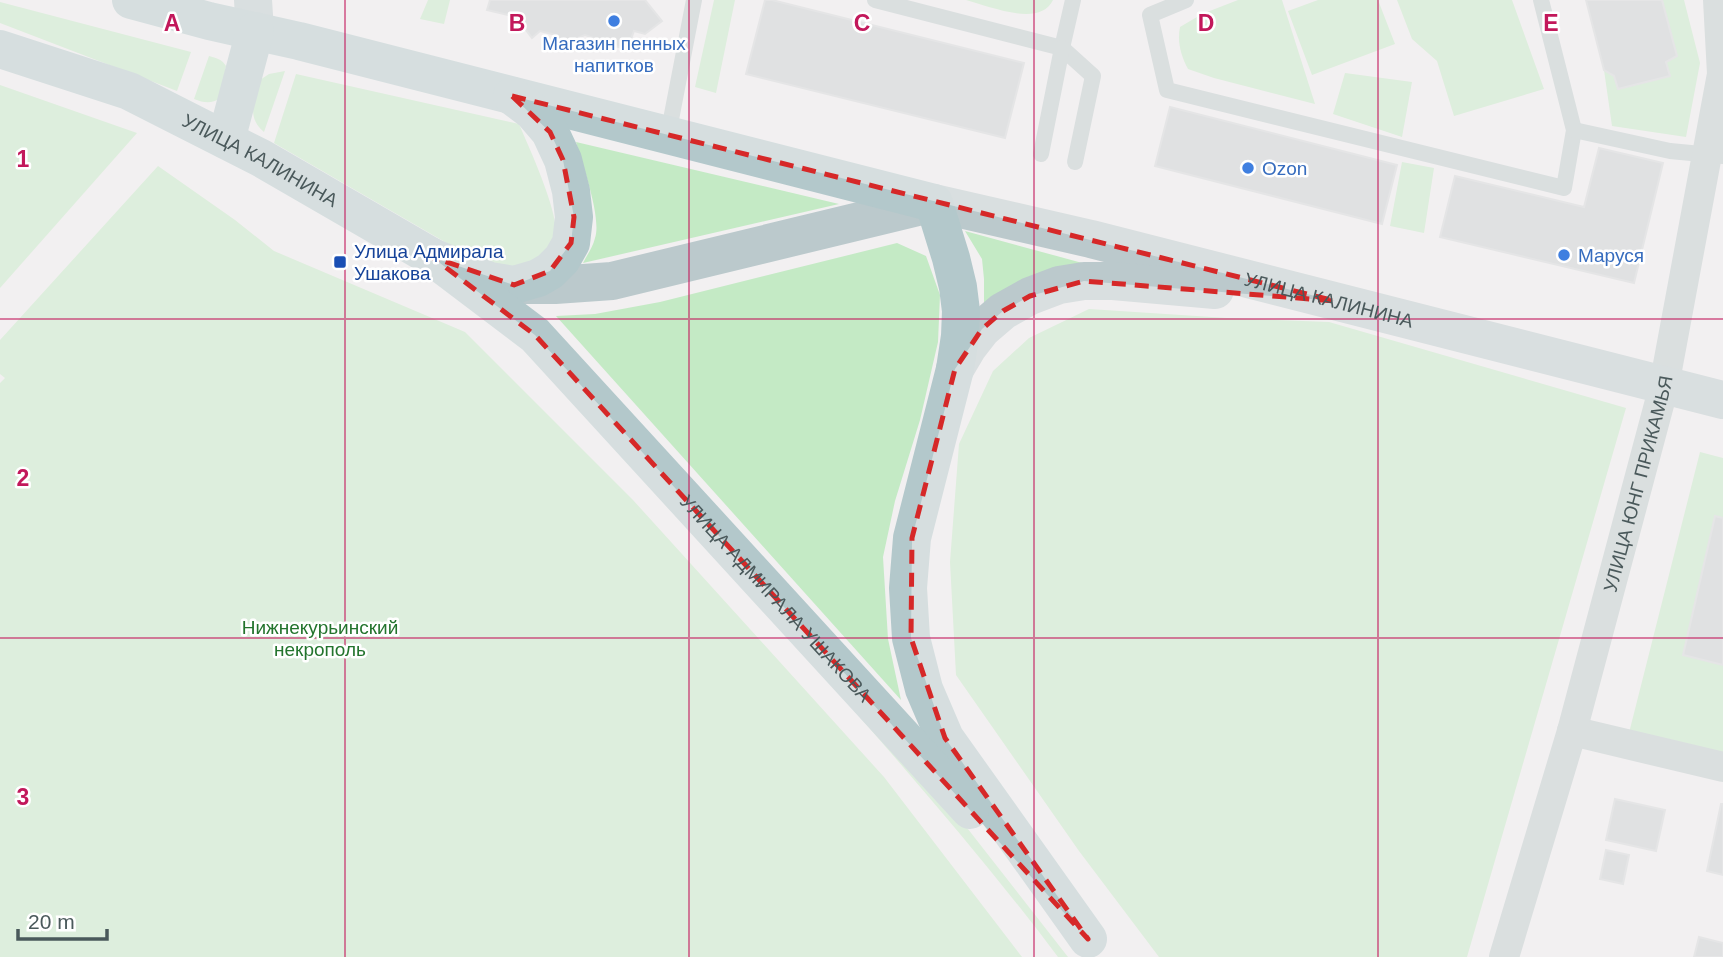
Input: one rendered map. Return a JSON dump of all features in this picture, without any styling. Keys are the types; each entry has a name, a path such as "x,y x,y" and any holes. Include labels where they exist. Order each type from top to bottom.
{"main road":[{"name":"УЛИЦА КАЛИНИНА","path":"131,0 209,21 254,15 512,96 934,203 1091,239 1723,400"},
{"path":"226,140 254,15"},
{"name":"УЛИЦА КАЛИНИНА","path":"0,49 129,91 226,140 432,257 490,281 514,285 612,281 934,203"},
{"name":"УЛИЦА КАЛИНИНА","path":"512,96 532,111 550,132 563,160 574,217 570,243 562,259 538,278 514,285"},
{"path":"934,203 951,258 959,299 960,336 912,538 908,588 911,638 924,689 945,738 1096,948"},
{"name":"УЛИЦА АДМИРАЛА УШАКОВА","path":"432,257 536,335 1096,948"},
{"path":"954,369 982,329 1003,312 1030,296 1059,285 1084,281 1113,281 1335,301"}],"street":[{"name":"УЛИЦА ЮНГ ПРИКАМЬЯ","path":"1504,957 1573,731 1664,386 1715,156 1722,74 1718,0"},
{"path":"1573,731 1723,768"}],"lane":[{"path":"668,135 694,0"},
{"path":"875,0 1062,48 1093,76 1075,162"},
{"path":"1041,154 1073,0"},
{"path":"1186,0 1150,15 1167,90 1564,188 1574,131 1541,0"},
{"path":"1574,131 1670,151 1715,156"}],"highlighted area":[{"path":"512,96 1335,301 1084,281 1030,296 1003,311 982,329 955,369 912,538 911,638 945,738 1088,939 535,335 432,257 514,285 550,271 571,243 574,217 563,160 550,132"}],"green space":[{"path":"428,0 450,0 444,24 420,19"},
{"path":"714,0 735,0 716,93 695,87"},
{"path":"966,0 1053,0 1037,13 1026,14"},
{"path":"1238,0 1282,0 1315,104 1188,69 1180,49 1180,27 1202,14"},
{"path":"1318,0 1378,0 1395,44 1312,75 1288,11"},
{"path":"1397,0 1512,0 1544,89 1454,116 1437,61 1412,39"},
{"path":"1662,0 1684,0 1700,63 1686,137 1612,126 1604,70 1614,76 1618,89 1677,55"},
{"path":"0,2 191,52 177,91 0,23"},
{"path":"209,56 221,60 226,66 220,98 208,102 194,99"},
{"path":"285,71 264,132 255,121 254,115 257,82 269,74"},
{"path":"1345,73 1412,82 1402,137 1333,114"},
{"path":"296,74 519,124 543,181 556,227 555,241 544,263 506,267 457,249 274,143"},
{"path":"0,85 137,133 0,288"},
{"path":"576,142 839,204 583,263 594,241 596,218"},
{"path":"1402,162 1434,168 1424,233 1390,226"},
{"name":"Нижнекурьинский некрополь","path":"158,166 274,251 465,332 633,500 884,777 1022,957 0,957 0,383 5,378 0,374 0,340"},
{"path":"965,231 1086,264 984,315 982,259"},
{"path":"897,243 926,256 940,295 938,342 920,420 895,501 883,557 888,639 901,700 556,316 595,314 660,302"},
{"path":"1089,309 1329,322 1626,408 1467,957 1159,957 1079,851 956,675 950,562 959,444 993,371 1029,338"},
{"path":"1700,452 1723,458 1723,518 1715,517 1683,655 1723,665 1723,755 1629,733"},
{"path":"787,633 939,792 1068,957 1058,957 960,833"}],"building":[{"path":"490,0 645,0 662,21 645,34 634,31 627,50 585,35 558,46 556,35 540,31 532,38 516,17 487,10"},
{"path":"765,0 1024,63 1005,138 746,74"},
{"path":"1586,0 1662,0 1677,56 1666,62 1670,76 1618,89 1614,76 1604,70"},
{"path":"1170,107 1397,165 1382,224 1155,166"},
{"path":"1599,148 1663,163 1634,283 1440,237 1455,176 1584,207"},
{"path":"1715,516 1723,518 1723,665 1683,655"},
{"path":"1615,799 1665,810 1656,851 1606,840"},
{"path":"1723,804 1723,875 1707,871"},
{"path":"1606,850 1629,855 1623,884 1600,879"},
{"path":"1699,937 1723,943 1723,957 1694,957"}],"place":[{"name":"Магазин пенных напитков","path":"614,21"},
{"name":"Ozon","path":"1248,168"},
{"name":"Маруся","path":"1564,255"},
{"name":"Улица Адмирала Ушакова","path":"340,262"}]}
